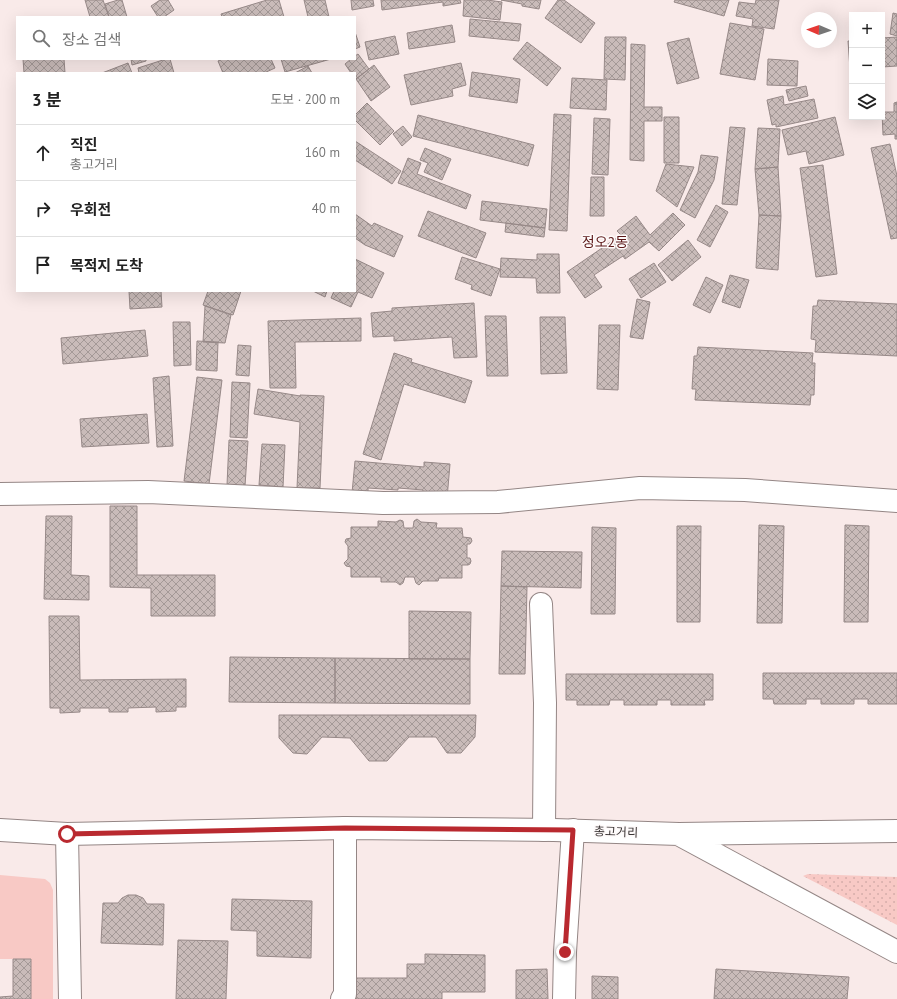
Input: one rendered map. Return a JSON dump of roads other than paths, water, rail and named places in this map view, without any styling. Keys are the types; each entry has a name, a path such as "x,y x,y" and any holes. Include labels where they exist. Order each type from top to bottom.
{"street":[{"path":"0,494 148,492 383,503 498,502 640,488 745,490 897,501"},
{"path":"541,604 545,703 544,830"},
{"path":"342,999 345,994 345,828"},
{"name":"총고거리","path":"0,830 67,834 345,828 573,830 679,834 897,831"},
{"path":"564,999 565,952 573,830"},
{"path":"67,834 70,999"},
{"path":"679,834 897,952"}],"district":[{"name":"정오2동","path":"605,242"}]}
